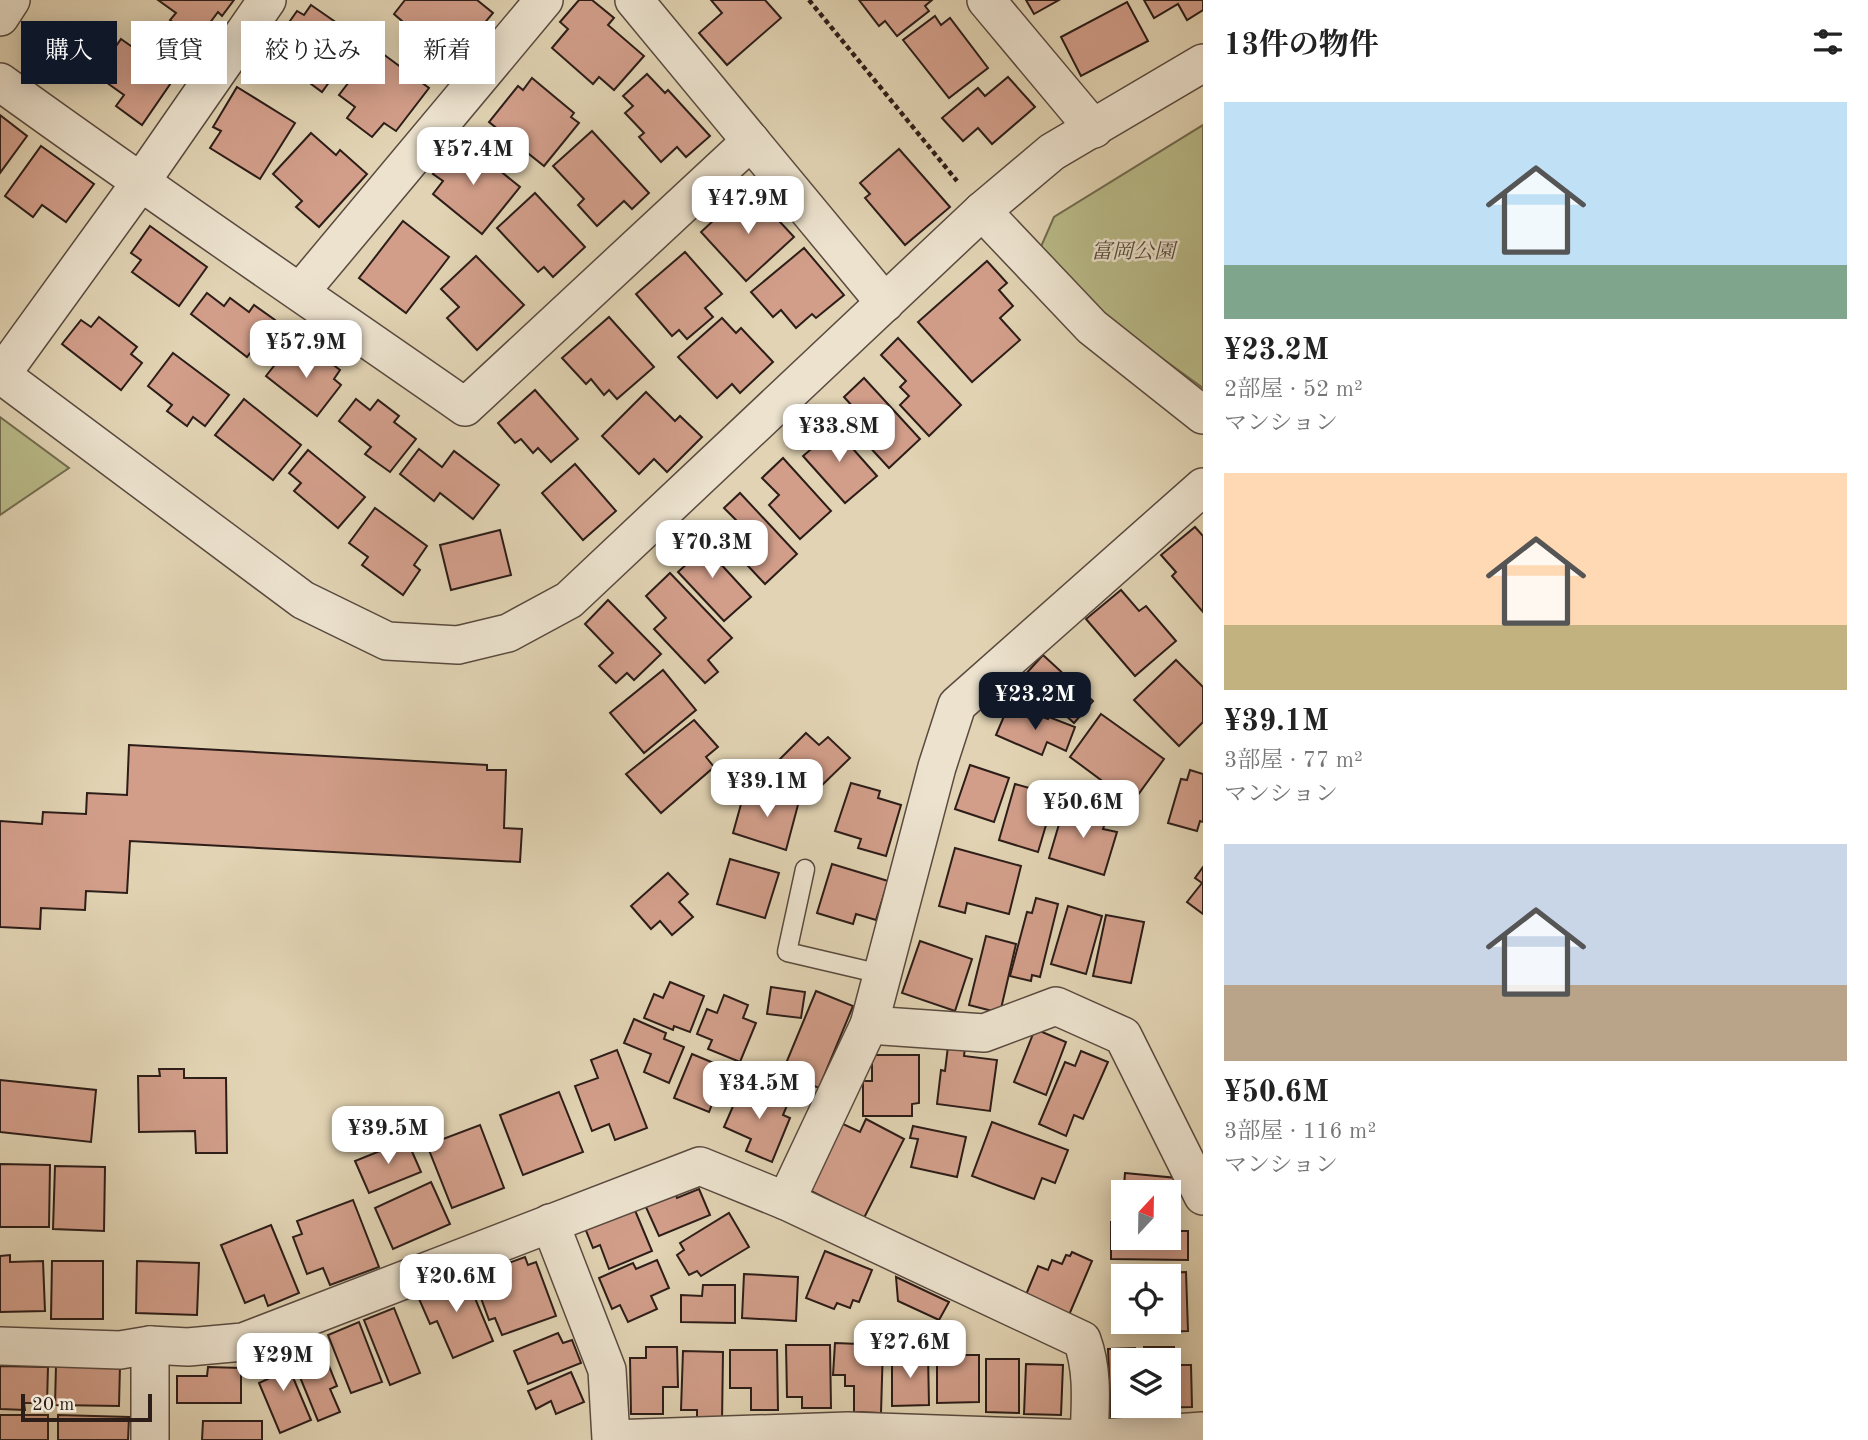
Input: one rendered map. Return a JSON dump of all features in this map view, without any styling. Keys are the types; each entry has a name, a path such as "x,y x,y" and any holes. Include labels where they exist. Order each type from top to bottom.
{"street":[{"path":"0,17 11,0"},
{"path":"267,0 140,183 1,374 303,600 387,642 458,645 508,633 569,600 982,211 1052,152 1203,63"},
{"path":"300,292 544,0"},
{"path":"634,0 885,303"},
{"path":"986,0 1094,129"},
{"path":"0,82 140,183 465,407 751,141"},
{"path":"982,211 1093,327 1203,415"},
{"path":"786,1201 869,1025 937,767 957,705 1203,488"},
{"path":"869,1025 984,1033 1056,1006 1123,1036 1203,1196"},
{"path":"0,1346 120,1350 150,1345 188,1347 243,1342 700,1166 786,1201 1082,1340 1089,1359 1090,1440"},
{"path":"550,1223 607,1370 611,1439 848,1431 1090,1440 1203,1431"},
{"path":"150,1345 150,1440"}],"lane":[{"path":"805,869 787,952 881,974"}],"path":[{"path":"808,0 982,211"}],"green space":[{"name":"富岡公園","path":"1203,125 1203,388 1074,295 1039,251 1054,217"},
{"path":"0,417 69,468 0,515"}],"building":[{"path":"158,0 234,0 222,16 218,12 211,21 171,21 176,13"},
{"path":"405,0 477,0 493,13 486,21 402,21 394,14"},
{"path":"579,0 592,0 614,18 608,25 644,56 614,90 599,77 593,84 552,48 568,29 560,22"},
{"path":"711,0 765,0 781,18 727,65 699,33 722,13"},
{"path":"859,0 932,0 925,6 929,11 897,36 885,21 879,26"},
{"path":"1026,0 1059,0 1034,14"},
{"path":"1144,0 1203,0 1203,10 1187,20 1178,4 1154,18"},
{"path":"1127,2 1148,41 1081,76 1061,37"},
{"path":"311,5 334,21 290,21 297,11 304,15"},
{"path":"935,16 941,25 950,18 988,68 949,98 903,40"},
{"path":"121,39 131,46 131,84 170,84 142,125 116,106 124,95 109,84 117,84 117,45"},
{"path":"385,55 399,66 399,84 424,84 429,88 396,131 384,123 372,137 347,118 355,107 339,95 347,84 385,84"},
{"path":"647,74 665,93 668,90 710,136 686,157 677,147 661,162 639,137 644,133 625,113 633,106 623,96"},
{"path":"1008,77 1035,107 992,144 978,128 963,141 942,118 978,88 985,96"},
{"path":"532,78 574,113 571,117 579,123 544,166 489,122 518,86 523,90"},
{"path":"311,84 328,84 322,92"},
{"path":"237,87 295,123 260,179 210,148 221,131 213,127"},
{"path":"0,115 27,136 0,173"},
{"path":"592,131 649,193 632,209 624,201 597,226 578,205 584,199 553,166"},
{"path":"311,133 336,155 340,150 367,174 319,227 296,207 302,201 273,174"},
{"path":"461,139 520,187 482,234 433,194 443,181 433,174"},
{"path":"41,146 94,184 66,222 42,205 33,217 5,196"},
{"path":"899,149 950,207 905,245 865,198 870,194 860,183"},
{"path":"535,193 585,247 553,277 544,267 538,272 497,228"},
{"path":"756,196 794,237 746,281 701,232 730,205 734,210 747,198 751,202"},
{"path":"403,221 449,257 406,313 359,278"},
{"path":"150,226 207,267 179,306 132,272 141,260 131,253"},
{"path":"804,248 844,295 816,318 812,314 796,328 781,310 773,317 751,292"},
{"path":"685,252 722,294 705,308 713,317 687,339 679,330 672,336 636,294"},
{"path":"476,256 524,305 477,350 447,318 459,307 441,289"},
{"path":"987,261 1007,283 999,290 1013,306 1000,318 1020,340 972,382 918,322"},
{"path":"207,293 224,306 230,298 249,312 254,305 275,320 247,357 191,314"},
{"path":"99,317 137,347 131,354 142,363 121,390 62,344 81,320 91,327"},
{"path":"609,317 654,367 617,399 609,390 604,395 591,379 586,384 562,358"},
{"path":"722,318 736,333 741,328 773,362 740,393 732,384 717,398 678,357"},
{"path":"898,338 961,405 929,436 900,405 909,396 900,387 906,381 881,355"},
{"path":"289,347 312,364 319,354 340,370 334,379 341,385 317,416 266,376"},
{"path":"173,353 229,395 205,426 193,417 187,426 167,411 172,405 148,386"},
{"path":"864,378 920,439 889,468 843,418 854,408 844,397"},
{"path":"535,390 578,439 551,462 538,448 533,453 521,439 515,443 498,423"},
{"path":"646,392 675,421 680,416 702,437 667,472 654,459 639,474 602,436"},
{"path":"244,399 301,445 273,480 215,435"},
{"path":"356,399 370,410 378,400 399,416 394,422 416,439 390,472 365,454 371,447 339,421"},
{"path":"831,424 877,476 845,503 803,456 816,445 812,441"},
{"path":"419,449 442,467 454,451 499,485 473,519 440,493 434,501 400,474"},
{"path":"308,450 365,497 338,528 294,491 301,483 289,473"},
{"path":"783,458 831,511 800,539 769,505 779,495 762,478"},
{"path":"575,464 616,511 583,540 542,493"},
{"path":"740,493 797,554 765,584 721,537 737,521 724,508"},
{"path":"375,508 427,546 414,565 420,570 403,595 362,565 368,557 349,543"},
{"path":"1195,527 1203,536 1203,612 1172,576 1176,572 1161,555"},
{"path":"500,530 511,575 451,590 440,545"},
{"path":"695,536 751,597 724,621 678,572 690,561 680,550"},
{"path":"670,573 732,638 708,660 718,672 705,683 654,629 666,618 646,596"},
{"path":"1121,590 1139,611 1146,606 1176,641 1135,676 1086,619"},
{"path":"608,600 661,654 634,680 627,673 616,683 599,666 613,653 585,624"},
{"path":"1043,655 1093,701 1074,723 1023,677"},
{"path":"1176,660 1203,687 1203,722 1179,746 1134,700"},
{"path":"663,670 696,710 644,753 610,713"},
{"path":"1007,709 1032,719 1034,714 1075,727 1066,751 1047,742 1042,755 996,735"},
{"path":"1101,714 1164,759 1132,803 1070,757"},
{"path":"694,720 718,747 706,757 714,767 661,813 626,774"},
{"path":"806,733 819,745 828,737 850,758 817,790 803,775 797,781 777,762"},
{"path":"129,745 487,765 487,770 506,770 504,828 522,829 520,862 130,841 127,893 86,891 85,910 41,908 40,929 0,927 0,821 42,824 43,812 86,814 87,793 127,795"},
{"path":"970,765 1009,778 994,822 955,809"},
{"path":"1190,770 1203,774 1203,822 1200,821 1197,831 1168,823 1181,779 1187,780"},
{"path":"851,783 880,791 878,798 901,805 886,856 858,848 861,839 835,831"},
{"path":"1015,784 1047,793 1041,813 1049,815 1038,852 999,840"},
{"path":"755,789 799,801 786,850 733,833 743,797 752,799"},
{"path":"1065,804 1107,817 1103,829 1117,832 1104,875 1049,858"},
{"path":"955,848 1021,866 1009,914 967,903 965,913 939,906"},
{"path":"730,859 779,873 765,918 717,904"},
{"path":"832,864 888,881 876,920 856,914 853,924 817,913"},
{"path":"1203,867 1203,914 1187,902 1202,883 1195,878"},
{"path":"668,873 688,894 679,902 693,917 672,935 660,921 651,929 631,906"},
{"path":"1036,898 1058,904 1040,977 1032,975 1031,981 1010,976 1027,912 1032,913"},
{"path":"1068,906 1102,916 1086,974 1051,964"},
{"path":"1106,915 1144,922 1131,983 1093,976"},
{"path":"986,936 1016,944 1000,1013 969,1005"},
{"path":"920,941 972,959 955,1011 902,993"},
{"path":"670,982 704,996 690,1032 674,1026 673,1030 644,1018 654,994 663,998"},
{"path":"771,987 805,992 801,1018 767,1014"},
{"path":"816,991 853,1006 819,1088 782,1073"},
{"path":"724,995 748,1005 743,1018 756,1023 740,1062 708,1049 712,1040 697,1034 707,1009 717,1013"},
{"path":"634,1019 666,1033 664,1039 684,1047 669,1083 644,1072 651,1054 624,1043"},
{"path":"1035,1029 1066,1042 1046,1095 1014,1082"},
{"path":"948,1046 965,1048 964,1056 997,1060 990,1111 937,1104 941,1070 945,1071"},
{"path":"617,1050 647,1128 615,1140 609,1124 592,1131 575,1086 598,1078 591,1060"},
{"path":"1081,1051 1108,1062 1083,1119 1074,1115 1066,1136 1039,1124 1065,1062 1075,1066"},
{"path":"692,1054 726,1068 709,1112 674,1098"},
{"path":"872,1055 919,1055 919,1103 912,1104 912,1116 863,1116 863,1081 872,1081"},
{"path":"159,1069 184,1069 184,1078 226,1078 227,1153 196,1153 195,1131 139,1132 138,1076 160,1076"},
{"path":"0,1080 96,1090 91,1142 0,1132"},
{"path":"743,1083 788,1103 783,1115 790,1118 772,1162 746,1151 751,1139 724,1127"},
{"path":"559,1092 583,1152 523,1175 500,1115"},
{"path":"866,1119 904,1139 864,1218 807,1189 841,1123 860,1132"},
{"path":"992,1122 1068,1150 1055,1183 1042,1178 1034,1199 972,1176"},
{"path":"480,1125 504,1188 452,1208 427,1145"},
{"path":"913,1126 966,1137 957,1177 911,1167 918,1139 910,1138"},
{"path":"407,1140 421,1172 369,1193 355,1161"},
{"path":"0,1164 50,1165 49,1227 0,1227"},
{"path":"55,1166 105,1167 104,1231 53,1229"},
{"path":"1125,1173 1177,1178 1177,1180 1124,1180"},
{"path":"431,1182 450,1224 393,1249 375,1208"},
{"path":"699,1189 710,1215 659,1236 645,1205 675,1192 677,1198"},
{"path":"353,1200 379,1267 330,1285 323,1268 307,1274 293,1237 302,1234 297,1221"},
{"path":"634,1208 652,1251 609,1269 600,1245 593,1248 585,1228"},
{"path":"729,1213 749,1247 701,1276 697,1271 689,1275 677,1255 684,1250 680,1243"},
{"path":"271,1225 299,1293 268,1306 264,1295 245,1303 221,1245"},
{"path":"1181,1231 1188,1231 1188,1260 1111,1259 1111,1250 1181,1250"},
{"path":"825,1251 872,1270 859,1302 853,1300 850,1308 837,1303 834,1309 806,1298"},
{"path":"1072,1252 1092,1261 1069,1315 1025,1297 1038,1266 1048,1270 1052,1260 1062,1264 1066,1255 1070,1256"},
{"path":"10,1255 10,1262 43,1261 45,1311 0,1312 0,1256"},
{"path":"525,1257 528,1265 536,1262 556,1316 502,1335 495,1318 489,1320 473,1276"},
{"path":"657,1260 669,1288 651,1296 657,1309 628,1322 620,1305 612,1309 599,1278 633,1263 636,1269"},
{"path":"52,1261 103,1261 103,1319 51,1319"},
{"path":"137,1261 199,1263 197,1315 136,1313"},
{"path":"464,1272 493,1341 453,1358 437,1321 430,1324 416,1292"},
{"path":"1181,1272 1186,1272 1188,1331 1181,1331"},
{"path":"744,1274 798,1277 796,1321 742,1318"},
{"path":"896,1277 949,1302 939,1320 898,1301"},
{"path":"703,1285 735,1285 735,1323 681,1322 681,1295 702,1296"},
{"path":"394,1308 420,1373 390,1385 364,1320"},
{"path":"359,1322 382,1382 351,1393 328,1335"},
{"path":"558,1333 563,1343 572,1340 581,1363 528,1384 514,1351"},
{"path":"311,1339 321,1363 327,1361 337,1386 330,1389 340,1412 318,1421 288,1348"},
{"path":"835,1343 883,1345 881,1413 854,1412 854,1386 845,1386 845,1375 833,1375"},
{"path":"786,1345 830,1345 831,1408 802,1408 802,1397 787,1397"},
{"path":"646,1347 677,1347 678,1387 663,1387 663,1414 631,1414 630,1358 646,1358"},
{"path":"281,1349 311,1420 280,1433 259,1383 270,1378 261,1356"},
{"path":"1108,1349 1111,1349 1111,1418"},
{"path":"730,1350 777,1350 778,1410 751,1410 751,1388 730,1388"},
{"path":"683,1351 723,1352 722,1422 697,1421 697,1410 681,1410"},
{"path":"892,1354 928,1354 929,1405 892,1406"},
{"path":"937,1355 979,1355 979,1402 937,1403"},
{"path":"986,1359 1019,1359 1019,1413 986,1412"},
{"path":"1026,1364 1063,1365 1061,1415 1024,1414"},
{"path":"56,1365 120,1366 119,1406 55,1405"},
{"path":"1181,1365 1191,1365 1192,1407 1181,1407"},
{"path":"0,1366 48,1367 47,1403 24,1403 25,1410 0,1409"},
{"path":"208,1367 241,1368 241,1403 177,1403 177,1376 207,1376"},
{"path":"571,1372 584,1402 556,1414 551,1401 536,1409 528,1391"},
{"path":"0,1415 48,1415 48,1440 0,1440"},
{"path":"58,1415 129,1417 128,1440 58,1440"},
{"path":"203,1421 262,1421 262,1440 202,1440"}]}
